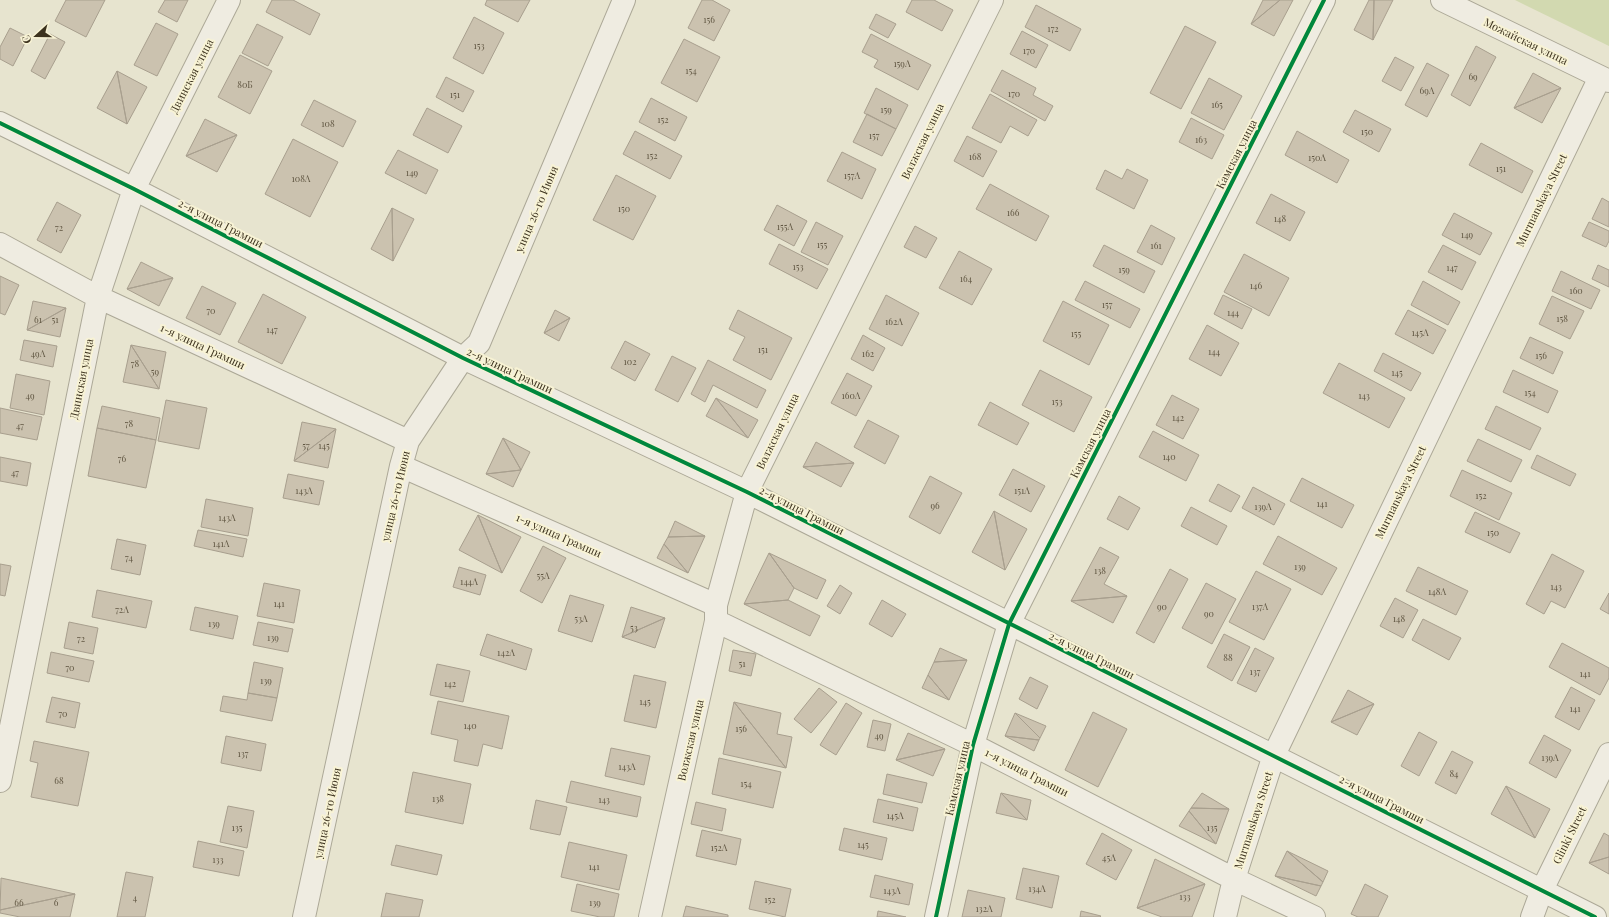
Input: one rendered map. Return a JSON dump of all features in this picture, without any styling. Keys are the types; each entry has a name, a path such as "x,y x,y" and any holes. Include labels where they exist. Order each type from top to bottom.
{"street":[{"name":"Двинская улица","path":"0,781 98,297 134,189 229,0"},
{"name":"улица 26-го Июня","path":"304,917 401,466 408,441 463,358 479,343 624,0"},
{"name":"Волжская улица","path":"650,917 716,613 747,492 992,0"},
{"name":"Камская улица","path":"936,917 973,745 1009,624 1324,0"},
{"name":"Можайская улица","path":"1442,0 1605,79"},
{"name":"Murmanskaya Street","path":"1226,917 1234,879 1274,755 1605,79"},
{"name":"2-я улица Грамши","path":"0,123 134,189 463,358 747,492 1274,755 1594,917"},
{"name":"1-я улица Грамши","path":"0,244 98,297 408,441"},
{"name":"1-я улица Грамши","path":"401,466 716,613 1234,879 1314,917"},
{"name":"Glinki Street","path":"1532,917 1542,890 1609,754"}],"green space":[{"path":"1515,0 1609,0 1609,46"}],"building":[{"path":"66,0 105,0 86,37 55,21"},
{"path":"165,0 188,0 177,22 158,12"},
{"path":"272,0 293,0 320,14 310,35 266,12"},
{"path":"487,0 530,0 518,22 485,5"},
{"path":"702,0 712,0 730,10 714,41 688,28"},
{"path":"912,0 934,0 953,10 942,31 906,12"},
{"path":"1263,0 1280,0 1251,24"},
{"path":"1280,0 1293,0 1274,36 1251,24"},
{"path":"1369,0 1374,0 1373,40 1354,30"},
{"path":"1374,0 1393,0 1373,40"},
{"path":"1036,5 1081,29 1070,51 1025,27"},
{"path":"876,14 896,24 888,38 869,28"},
{"path":"474,17 504,33 483,74 453,58"},
{"path":"156,23 178,34 157,76 134,65"},
{"path":"257,24 283,37 268,66 242,53"},
{"path":"1185,26 1216,42 1181,109 1150,93"},
{"path":"10,28 28,37 13,66 0,59 0,47"},
{"path":"1022,31 1048,45 1036,68 1010,54"},
{"path":"50,34 65,42 45,79 31,71"},
{"path":"871,34 931,65 918,90 874,67 878,60 862,52"},
{"path":"684,39 720,57 697,102 661,83"},
{"path":"1476,46 1496,57 1470,106 1451,95"},
{"path":"240,55 272,71 250,114 218,97"},
{"path":"1395,57 1414,67 1401,91 1382,81"},
{"path":"1427,63 1449,75 1427,117 1405,105"},
{"path":"1002,70 1036,88 1033,95 1053,106 1045,121 991,91"},
{"path":"117,71 127,124 97,108"},
{"path":"117,71 147,87 127,124"},
{"path":"1533,73 1561,88 1514,108"},
{"path":"446,77 474,91 463,112 436,97"},
{"path":"1209,78 1242,96 1224,130 1191,113"},
{"path":"876,88 908,105 896,129 864,113"},
{"path":"1561,88 1542,123 1514,108"},
{"path":"990,94 1037,120 1028,136 1010,126 1001,143 972,128"},
{"path":"651,98 687,117 675,141 639,122"},
{"path":"314,100 356,121 343,147 301,125"},
{"path":"427,108 462,126 448,153 413,135"},
{"path":"1355,110 1391,129 1379,152 1343,132"},
{"path":"867,114 896,129 882,156 853,142"},
{"path":"1191,118 1224,135 1212,159 1179,142"},
{"path":"205,119 237,135 186,156"},
{"path":"635,131 682,156 670,179 623,154"},
{"path":"1297,131 1349,160 1337,183 1285,155"},
{"path":"237,135 217,172 186,156"},
{"path":"967,136 997,151 983,177 954,161"},
{"path":"293,139 338,162 310,217 265,194"},
{"path":"1481,143 1533,171 1522,193 1469,165"},
{"path":"398,150 438,170 426,194 385,173"},
{"path":"842,152 876,169 862,199 827,181"},
{"path":"1127,169 1148,180 1134,209 1096,189 1105,170 1122,179"},
{"path":"616,175 656,196 633,240 593,220"},
{"path":"990,184 1049,216 1036,241 976,209"},
{"path":"1271,194 1305,212 1290,241 1256,223"},
{"path":"1602,198 1609,202 1609,227 1592,219"},
{"path":"57,202 81,215 61,253 37,240"},
{"path":"777,205 807,221 794,246 764,230"},
{"path":"392,208 393,261 371,249"},
{"path":"392,208 414,219 393,261"},
{"path":"1454,213 1492,233 1480,255 1442,235"},
{"path":"816,222 843,236 828,265 801,252"},
{"path":"1589,222 1609,231 1609,241 1606,247 1582,236"},
{"path":"1151,225 1175,238 1162,265 1137,252"},
{"path":"915,226 937,238 926,258 904,247"},
{"path":"779,244 828,269 817,289 769,264"},
{"path":"1104,245 1155,271 1144,293 1093,266"},
{"path":"1443,245 1476,262 1462,290 1428,272"},
{"path":"959,251 992,269 972,305 939,288"},
{"path":"1244,254 1289,278 1269,316 1224,292"},
{"path":"141,262 173,278 127,289"},
{"path":"1598,265 1609,270 1609,287 1592,279"},
{"path":"1561,271 1600,290 1591,309 1552,291"},
{"path":"0,276 19,285 5,315 0,313"},
{"path":"173,278 159,306 127,289"},
{"path":"1085,281 1140,309 1130,328 1075,300"},
{"path":"1423,281 1460,302 1448,325 1411,305"},
{"path":"202,286 236,303 220,335 186,318"},
{"path":"263,294 306,317 282,364 238,342"},
{"path":"886,295 919,313 902,346 869,329"},
{"path":"1223,295 1252,309 1242,329 1214,314"},
{"path":"1552,296 1584,311 1570,339 1539,324"},
{"path":"33,301 66,308 27,330"},
{"path":"1063,301 1109,325 1089,365 1043,341"},
{"path":"66,308 60,337 27,330"},
{"path":"555,310 570,318 544,333"},
{"path":"738,310 792,338 771,380 733,360 745,337 729,329"},
{"path":"1408,310 1446,330 1433,354 1395,334"},
{"path":"570,318 559,341 544,333"},
{"path":"1207,325 1239,343 1221,376 1189,359"},
{"path":"863,335 885,348 873,371 851,359"},
{"path":"1530,337 1563,352 1553,374 1520,358"},
{"path":"24,340 57,346 53,367 20,360"},
{"path":"625,341 650,354 635,381 611,368"},
{"path":"131,345 166,352 159,389"},
{"path":"131,345 159,389 123,382"},
{"path":"1383,353 1421,373 1411,391 1374,371"},
{"path":"672,356 696,368 678,402 655,390"},
{"path":"708,360 766,390 757,408 713,385 705,402 691,394"},
{"path":"1339,363 1405,398 1389,428 1323,393"},
{"path":"1040,370 1092,397 1074,432 1022,405"},
{"path":"1513,370 1558,391 1548,413 1503,392"},
{"path":"847,373 872,386 856,416 831,403"},
{"path":"16,374 50,381 44,415 10,408"},
{"path":"1172,395 1199,409 1183,439 1156,425"},
{"path":"716,398 748,438 706,416"},
{"path":"716,398 758,420 748,438"},
{"path":"166,400 207,408 199,449 158,441"},
{"path":"990,402 1029,423 1017,445 978,425"},
{"path":"102,406 160,418 156,440 97,428"},
{"path":"1496,406 1541,428 1530,450 1485,429"},
{"path":"0,408 42,417 37,440 0,433"},
{"path":"868,420 899,436 885,464 854,447"},
{"path":"302,422 336,429 294,461"},
{"path":"97,428 156,440 146,488 88,476"},
{"path":"336,429 328,468 294,461"},
{"path":"1153,431 1199,455 1186,481 1139,457"},
{"path":"503,438 521,470 486,474"},
{"path":"503,438 530,452 521,470"},
{"path":"1478,439 1522,460 1511,482 1467,461"},
{"path":"816,442 854,463 803,467"},
{"path":"1537,455 1576,474 1570,486 1531,468"},
{"path":"0,457 31,463 27,486 0,481"},
{"path":"854,463 841,487 803,467"},
{"path":"1013,469 1045,486 1031,512 999,495"},
{"path":"521,470 513,487 486,474"},
{"path":"1462,470 1512,493 1499,520 1450,496"},
{"path":"288,474 324,481 319,505 283,498"},
{"path":"930,476 962,493 940,534 909,517"},
{"path":"1302,478 1354,505 1342,528 1290,501"},
{"path":"1218,484 1240,496 1231,512 1209,501"},
{"path":"1253,487 1285,504 1274,525 1242,508"},
{"path":"1119,496 1140,508 1128,530 1107,519"},
{"path":"206,499 253,508 248,536 201,527"},
{"path":"1191,507 1227,526 1217,545 1181,526"},
{"path":"994,511 1027,529 1005,570"},
{"path":"994,511 1005,570 972,552"},
{"path":"1475,512 1520,533 1510,553 1465,532"},
{"path":"478,515 502,573 459,550"},
{"path":"478,515 521,537 502,573"},
{"path":"675,521 705,536 668,537"},
{"path":"198,530 247,539 243,557 194,546"},
{"path":"705,536 688,573 664,544 668,537"},
{"path":"1278,536 1337,568 1322,595 1263,564"},
{"path":"117,539 146,545 140,575 111,569"},
{"path":"664,544 688,573 657,558"},
{"path":"543,546 566,558 542,603 520,591"},
{"path":"1100,547 1119,557 1104,584 1127,596 1071,601"},
{"path":"769,553 794,588 788,600 744,604"},
{"path":"769,553 826,580 817,599 794,588"},
{"path":"1552,554 1584,571 1565,608 1551,601 1544,614 1526,604"},
{"path":"0,564 11,566 5,596 0,595"},
{"path":"459,567 486,575 480,595 453,587"},
{"path":"1418,567 1468,591 1456,615 1406,591"},
{"path":"1170,569 1188,579 1154,643 1136,633"},
{"path":"1256,571 1291,589 1264,640 1229,622"},
{"path":"264,583 300,590 294,623 257,616"},
{"path":"1206,583 1236,599 1212,644 1182,628"},
{"path":"840,585 852,593 840,614 827,606"},
{"path":"97,590 152,601 146,628 92,617"},
{"path":"1609,593 1609,614 1600,609"},
{"path":"570,595 604,605 592,642 558,631"},
{"path":"1127,596 1113,623 1071,601"},
{"path":"1395,598 1418,610 1403,638 1380,626"},
{"path":"788,600 820,616 810,636 744,604"},
{"path":"882,600 906,614 892,637 869,624"},
{"path":"195,607 238,616 233,639 190,630"},
{"path":"631,607 665,618 622,637"},
{"path":"665,618 655,648 622,637"},
{"path":"1423,619 1461,638 1449,660 1412,640"},
{"path":"69,622 98,628 93,654 64,648"},
{"path":"258,622 293,629 288,652 253,645"},
{"path":"487,634 532,649 526,670 480,655"},
{"path":"1224,634 1250,647 1232,681 1207,667"},
{"path":"1562,643 1609,668 1609,678 1600,695 1549,667"},
{"path":"940,648 967,660 934,662"},
{"path":"1255,648 1274,658 1256,692 1237,683"},
{"path":"733,650 756,654 751,676 729,671"},
{"path":"51,652 94,661 89,682 47,673"},
{"path":"967,660 949,700 928,675 934,662"},
{"path":"254,662 283,668 277,698 248,693"},
{"path":"437,664 470,671 463,702 430,695"},
{"path":"634,675 666,682 656,728 624,721"},
{"path":"928,675 949,700 922,688"},
{"path":"1030,677 1048,686 1037,709 1019,699"},
{"path":"1571,687 1595,700 1579,730 1555,717"},
{"path":"819,688 837,702 811,733 794,719"},
{"path":"1348,690 1374,704 1331,722"},
{"path":"248,693 277,698 272,721 220,711 223,696 247,700"},
{"path":"52,697 80,703 75,728 46,722"},
{"path":"438,701 509,716 502,749 483,744 478,766 454,761 458,740 431,734"},
{"path":"734,702 786,768 723,754"},
{"path":"734,702 781,713 777,734 792,737 786,768"},
{"path":"846,703 862,713 836,755 820,745"},
{"path":"1374,704 1357,735 1331,722"},
{"path":"1093,712 1127,729 1098,787 1065,770"},
{"path":"1015,713 1040,738 1039,740 1005,736"},
{"path":"1015,713 1046,726 1040,738"},
{"path":"873,720 891,724 885,751 867,747"},
{"path":"1419,732 1437,742 1419,776 1401,766"},
{"path":"908,733 945,749 896,760"},
{"path":"1544,735 1571,750 1556,778 1529,763"},
{"path":"226,736 266,744 261,771 221,763"},
{"path":"1005,736 1039,740 1034,751"},
{"path":"34,741 89,752 78,806 31,797 38,763 30,761"},
{"path":"611,748 650,756 644,785 605,776"},
{"path":"945,749 933,776 896,760"},
{"path":"1452,751 1473,762 1456,794 1435,783"},
{"path":"719,758 781,772 773,808 712,794"},
{"path":"413,772 471,784 463,824 405,812"},
{"path":"887,774 927,783 922,803 883,794"},
{"path":"571,781 641,797 637,817 566,802"},
{"path":"1506,786 1550,809 1535,838"},
{"path":"1506,786 1535,838 1491,814"},
{"path":"1001,793 1027,820 996,813"},
{"path":"1001,793 1031,800 1027,820"},
{"path":"1202,793 1229,809 1191,808"},
{"path":"878,799 918,808 913,831 873,822"},
{"path":"536,800 567,807 560,835 530,829"},
{"path":"696,802 726,809 722,831 691,824"},
{"path":"228,806 254,811 247,848 220,842"},
{"path":"1191,808 1229,809 1216,844 1189,811"},
{"path":"1189,811 1216,844 1179,826"},
{"path":"844,828 887,838 882,860 839,850"},
{"path":"702,830 741,839 736,865 696,856"},
{"path":"1102,833 1132,850 1116,880 1086,864"},
{"path":"1604,833 1609,836 1609,857 1589,863"},
{"path":"198,841 244,851 239,876 193,867"},
{"path":"569,842 627,855 619,890 561,877"},
{"path":"396,845 442,855 437,875 391,865"},
{"path":"1287,851 1323,882 1321,886 1275,876"},
{"path":"1287,851 1328,871 1323,882"},
{"path":"1609,857 1609,874 1589,863"},
{"path":"1155,859 1205,884 1137,908"},
{"path":"1023,868 1059,876 1052,908 1016,899"},
{"path":"126,872 153,877 145,917 117,917"},
{"path":"875,875 913,884 909,905 870,897"},
{"path":"1275,876 1321,886 1316,896"},
{"path":"1,878 75,894 0,910"},
{"path":"755,881 791,889 785,917 749,909"},
{"path":"577,884 619,894 614,917 600,917 571,911"},
{"path":"1205,884 1192,917 1162,917 1137,908"},
{"path":"1365,884 1388,896 1378,917 1358,917 1351,914"},
{"path":"968,890 1005,898 1001,917 962,917"},
{"path":"386,893 423,900 419,917 381,917"},
{"path":"75,894 70,917 20,917 0,913 0,910"},
{"path":"686,906 728,915 728,917 683,917"},
{"path":"878,911 906,917 877,917"},
{"path":"1081,911 1101,916 1080,917"}],"cycle path":[{"path":"936,917 973,745 1009,624 1324,0"},
{"path":"0,123 134,189 463,358 747,492 1595,917"}]}
